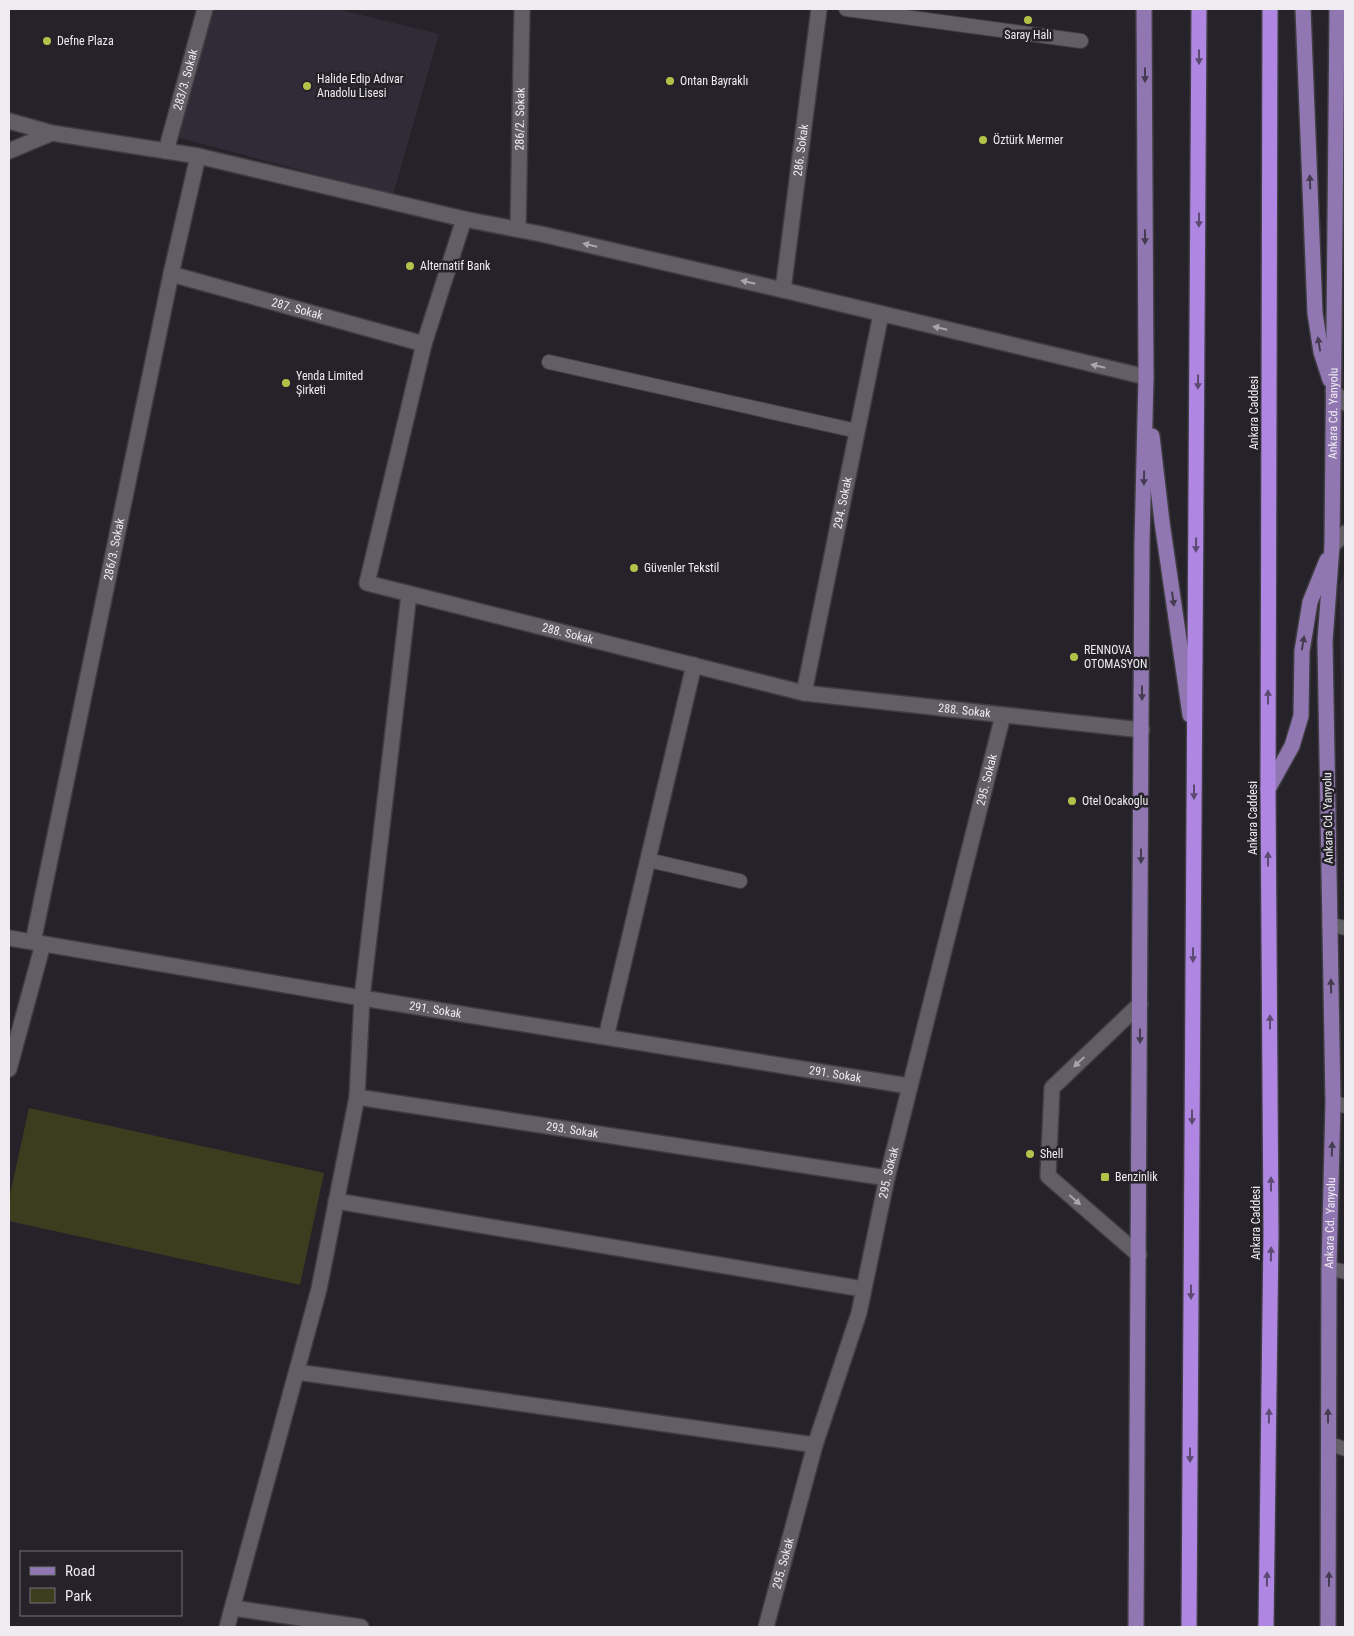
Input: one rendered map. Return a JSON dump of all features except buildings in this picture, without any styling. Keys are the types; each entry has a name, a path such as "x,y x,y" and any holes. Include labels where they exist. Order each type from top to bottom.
{"highway":[{"path":"1188,1627 1199,9"},
{"name":"Ankara Caddesi","path":"1266,1627 1271,1233 1268,789 1270,9"}],"main road":[{"path":"1136,1627 1142,543 1146,377 1144,9"},
{"path":"1303,9 1315,313 1321,352 1333,391"},
{"name":"Ankara Cd. Yanyolu","path":"1328,1627 1329,1268 1339,1104 1329,924 1325,641 1332,546 1337,9"},
{"path":"1146,377 1162,522 1194,743"},
{"path":"1268,789 1292,746 1301,716 1302,650 1310,602 1332,546"}],"street":[{"name":"283/3. Sokak","path":"166,151 206,9"},
{"name":"286/2. Sokak","path":"518,229 522,9"},
{"name":"286. Sokak","path":"783,290 818,9"},
{"path":"9,121 52,133 198,156 464,219 518,229 783,290 1146,377"},
{"path":"9,151 52,133"},
{"name":"286/3. Sokak","path":"9,1070 38,943 170,274 198,156"},
{"name":"288. Sokak","path":"464,219 424,344 367,583 804,694 1142,730"},
{"name":"287. Sokak","path":"170,274 424,344"},
{"name":"294. Sokak","path":"804,694 881,314"},
{"path":"1333,391 1345,403"},
{"path":"1332,546 1345,533"},
{"path":"227,1627 319,1289 357,1097 362,998 409,594"},
{"path":"606,1037 694,665"},
{"name":"295. Sokak","path":"766,1627 814,1445 859,1313 887,1178 1003,715"},
{"name":"291. Sokak","path":"9,938 362,998 910,1086"},
{"path":"1139,1255 1048,1176 1052,1088 1140,1004"},
{"name":"293. Sokak","path":"357,1097 887,1178"},
{"path":"336,1201 864,1290"},
{"path":"297,1372 814,1445"},
{"path":"233,1608 361,1627"}],"lane":[{"path":"846,9 1081,41"},
{"path":"549,362 857,431"},
{"path":"648,860 740,881"},
{"path":"1329,924 1345,928"},
{"path":"1329,1268 1345,1272"},
{"path":"1328,1443 1345,1449"}],"shaded area":[{"name":"Halide Edip Adıvar Anadolu Lisesi","path":"211,9 337,9 439,34 393,195 177,137"},
{"path":"1345,570 1345,885 1339,585"}],"green space":[{"path":"29,1108 324,1173 300,1285 9,1221 9,1199"}],"place":[{"name":"Saray Halı","path":"1028,20"},
{"name":"Defne Plaza","path":"47,41"},
{"name":"Ontan Bayraklı","path":"670,81"},
{"name":"Halide Edip Adıvar Anadolu Lisesi","path":"307,86"},
{"name":"Öztürk Mermer","path":"983,140"},
{"name":"Alternatif Bank","path":"410,266"},
{"name":"Yenda Limited Şirketi","path":"286,383"},
{"name":"Güvenler Tekstil","path":"634,568"},
{"name":"RENNOVA OTOMASYON","path":"1074,657"},
{"name":"Otel Ocakoglu","path":"1072,801"},
{"name":"Shell","path":"1030,1154"},
{"name":"Benzinlik","path":"1105,1177"}]}
